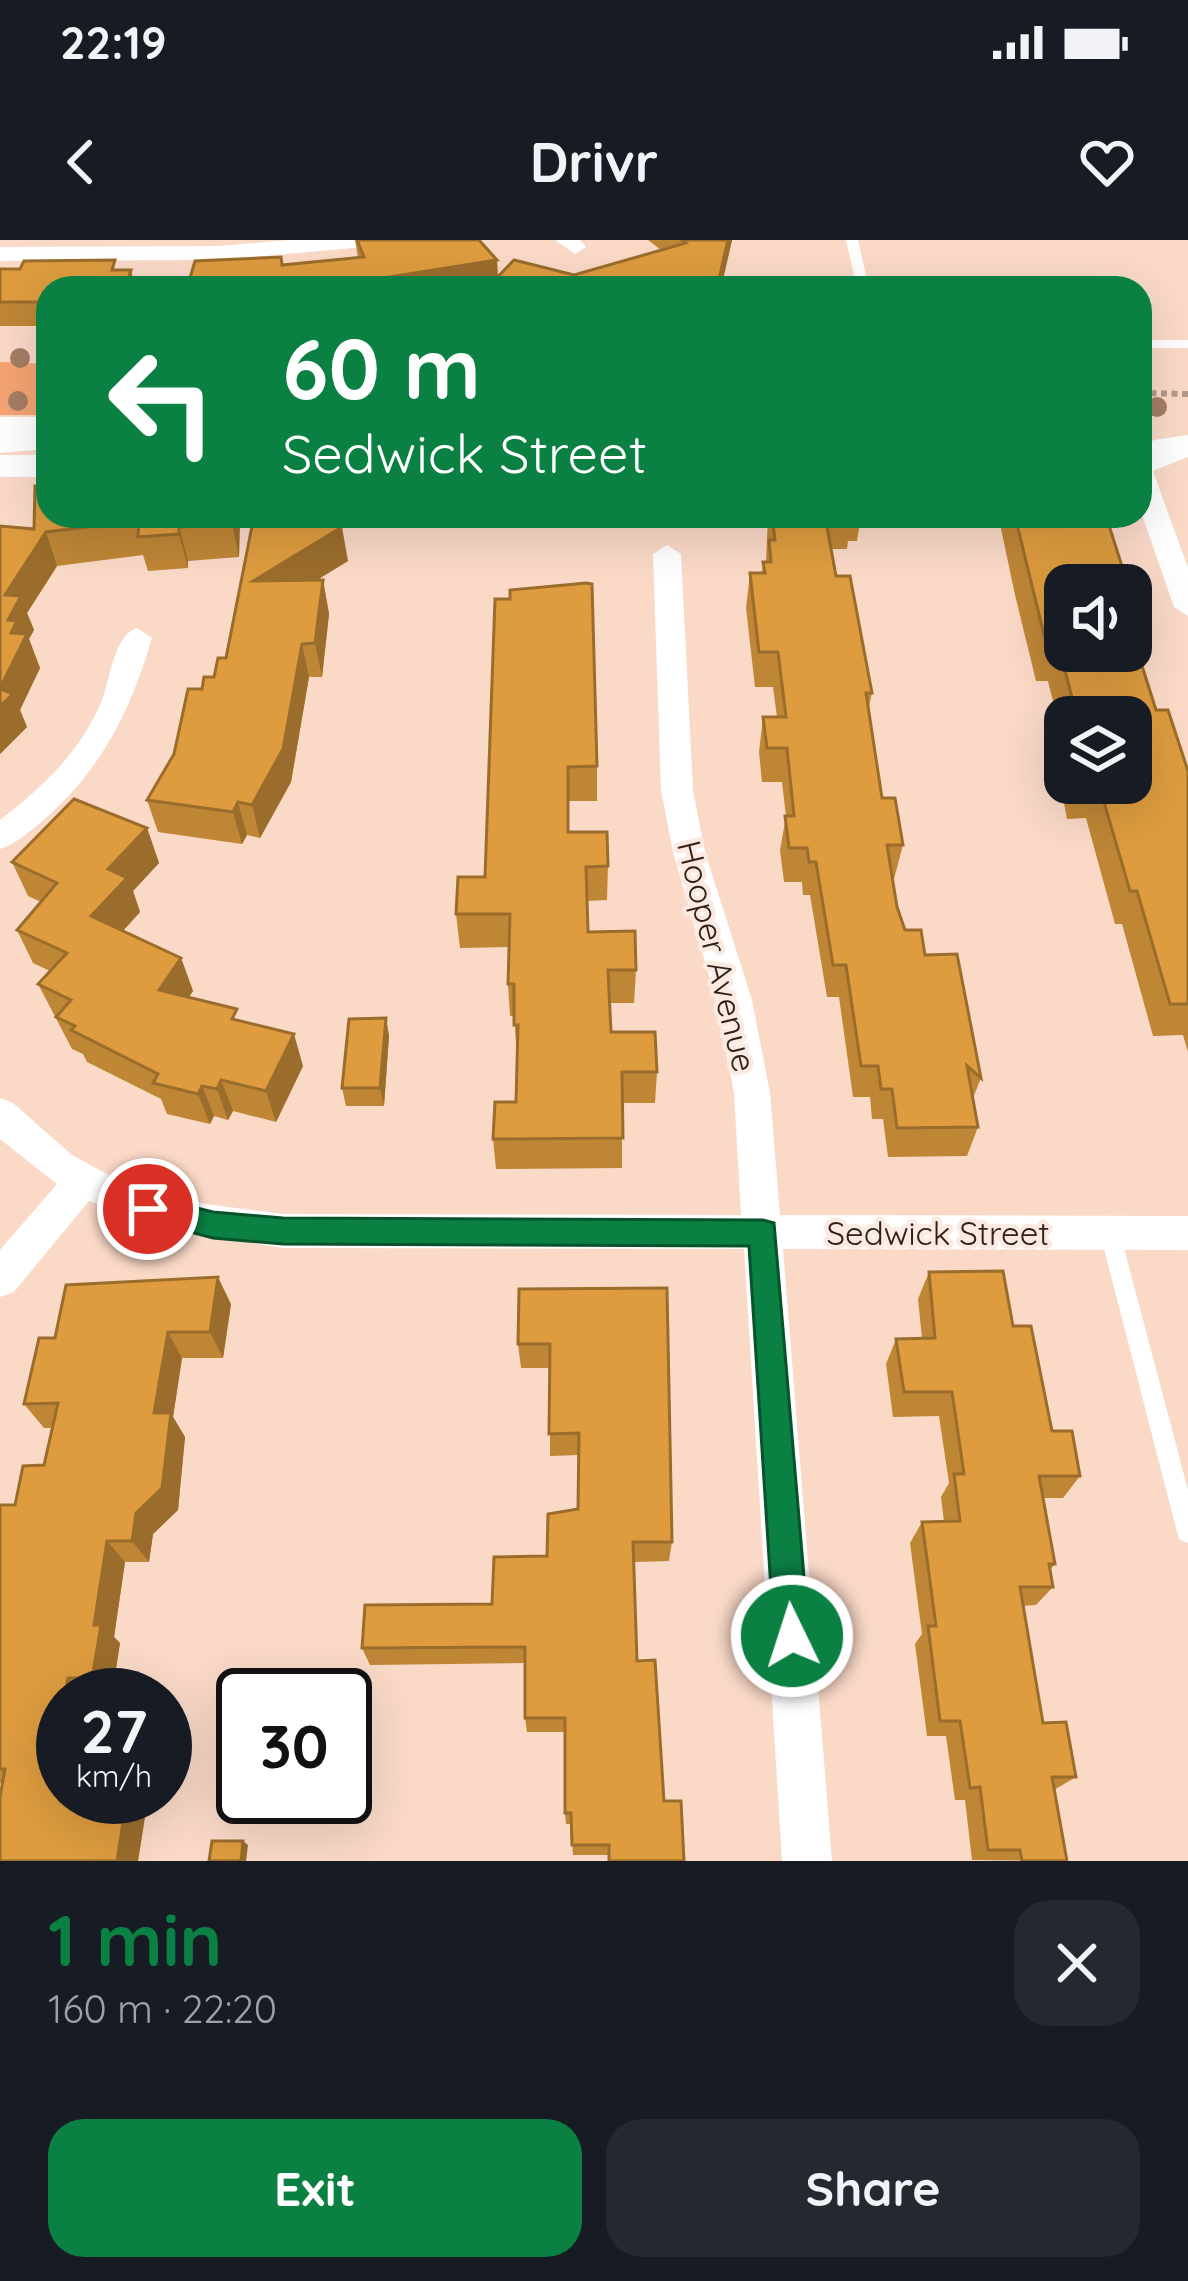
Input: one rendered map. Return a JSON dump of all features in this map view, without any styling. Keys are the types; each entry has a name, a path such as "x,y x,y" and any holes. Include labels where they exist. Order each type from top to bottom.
{"main road":[{"path":"1152,428 1188,427"},
{"path":"0,428 36,428"},
{"path":"1152,459 1167,448 1188,446"},
{"path":"0,466 36,466"},
{"path":"1152,467 1188,466"}],"street":[{"path":"0,254 219,254 365,240"},
{"path":"0,445 36,442"},
{"path":"1152,502 1188,607"},
{"name":"Hooper Avenue","path":"667,554 677,790 688,852 734,1000 752,1093 808,1861"},
{"path":"0,837 44,805 79,769 105,732 122,696 137,638"},
{"name":"Sedwick Street","path":"0,1114 47,1157 83,1180 148,1209 213,1225 283,1231 1188,1233"},
{"path":"0,1279 83,1180"}],"lane":[{"path":"852,240 860,276"},
{"path":"1152,344 1188,344"},
{"path":"1110,1233 1188,1532"}],"path":[{"path":"1152,393 1188,394"}],"shaded area":[{"path":"0,362 36,364 36,415 0,415"}],"building":[{"path":"357,240 479,240 497,260 396,276 191,276 195,261 281,257 282,265 364,257"},
{"path":"682,240 728,240 720,276 499,276 514,260 574,275 686,243"},
{"path":"115,260 112,270 131,270 129,276 36,276 36,302 0,302 0,269 20,269 24,261"},
{"path":"35,486 36,528 80,528 46,532 5,595 21,596 8,620 17,621 11,633 27,634 0,688 0,526 34,529"},
{"path":"139,528 179,528 179,534 138,537"},
{"path":"252,528 340,528 253,581 323,580 315,643 302,644 283,749 252,805 238,802 233,812 147,800 174,754 188,689 202,689 204,677 214,677 218,658 226,658"},
{"path":"774,528 827,528 836,576 850,576 872,693 866,693 882,798 895,798 903,845 887,845 897,907 905,930 921,930 925,955 957,954 981,1078 967,1066 978,1127 897,1128 892,1089 881,1089 878,1066 861,1066 846,965 833,965 816,862 809,862 807,848 789,848 785,816 794,816 787,748 767,748 763,717 786,717 778,652 759,652 750,573 765,573 763,562 771,562 769,540 775,540"},
{"path":"1018,528 1110,528 1121,564 1044,564 1044,635"},
{"path":"592,584 597,766 568,767 568,832 607,832 608,866 586,867 588,932 635,931 636,970 608,970 611,1032 655,1032 657,1072 622,1072 623,1138 493,1139 495,1102 516,1102 518,1025 514,1025 514,984 508,984 510,914 456,914 458,877 485,877 495,599 510,599 510,590"},
{"path":"1065,672 1144,672 1152,696 1072,696"},
{"path":"0,689 13,694 0,706"},
{"path":"1152,697 1156,710 1168,710 1188,771 1188,1004 1170,1004 1137,891 1130,891 1105,804 1152,804"},
{"path":"74,799 147,828 108,869 127,878 91,916 181,958 159,990 237,1009 232,1019 294,1034 266,1091 221,1080 217,1089 202,1086 198,1094 153,1083 158,1074 71,1030 75,1026 56,1017 71,1000 38,984 67,953 17,930 57,883 12,862"},
{"path":"386,1018 380,1088 342,1088 349,1019"},
{"path":"1003,1271 1013,1326 1031,1326 1052,1431 1072,1431 1080,1476 1039,1476 1055,1564 1049,1564 1053,1587 1020,1587 1043,1723 1066,1722 1076,1777 1052,1777 1067,1861 1022,1861 1020,1850 988,1850 980,1787 970,1788 960,1721 940,1721 928,1626 936,1626 922,1522 960,1521 954,1474 964,1474 952,1392 904,1392 896,1339 935,1338 929,1272"},
{"path":"218,1277 210,1332 168,1332 154,1413 171,1413 162,1488 136,1513 132,1541 107,1541 94,1625 101,1625 94,1668 36,1668 36,1824 123,1824 117,1861 0,1861 5,1769 0,1769 0,1505 15,1505 23,1466 44,1465 58,1403 24,1404 39,1338 55,1338 66,1285"},
{"path":"667,1288 672,1542 633,1542 637,1661 655,1660 664,1801 681,1801 684,1861 609,1861 609,1845 572,1845 571,1813 565,1813 565,1718 525,1718 525,1647 362,1648 365,1605 492,1604 494,1557 547,1556 548,1514 578,1509 579,1433 549,1434 550,1344 518,1344 519,1289"},
{"path":"212,1841 243,1841 241,1861 209,1861"}],"route":[{"path":"148,1209 213,1225 283,1231 763,1233 792,1636"}]}
